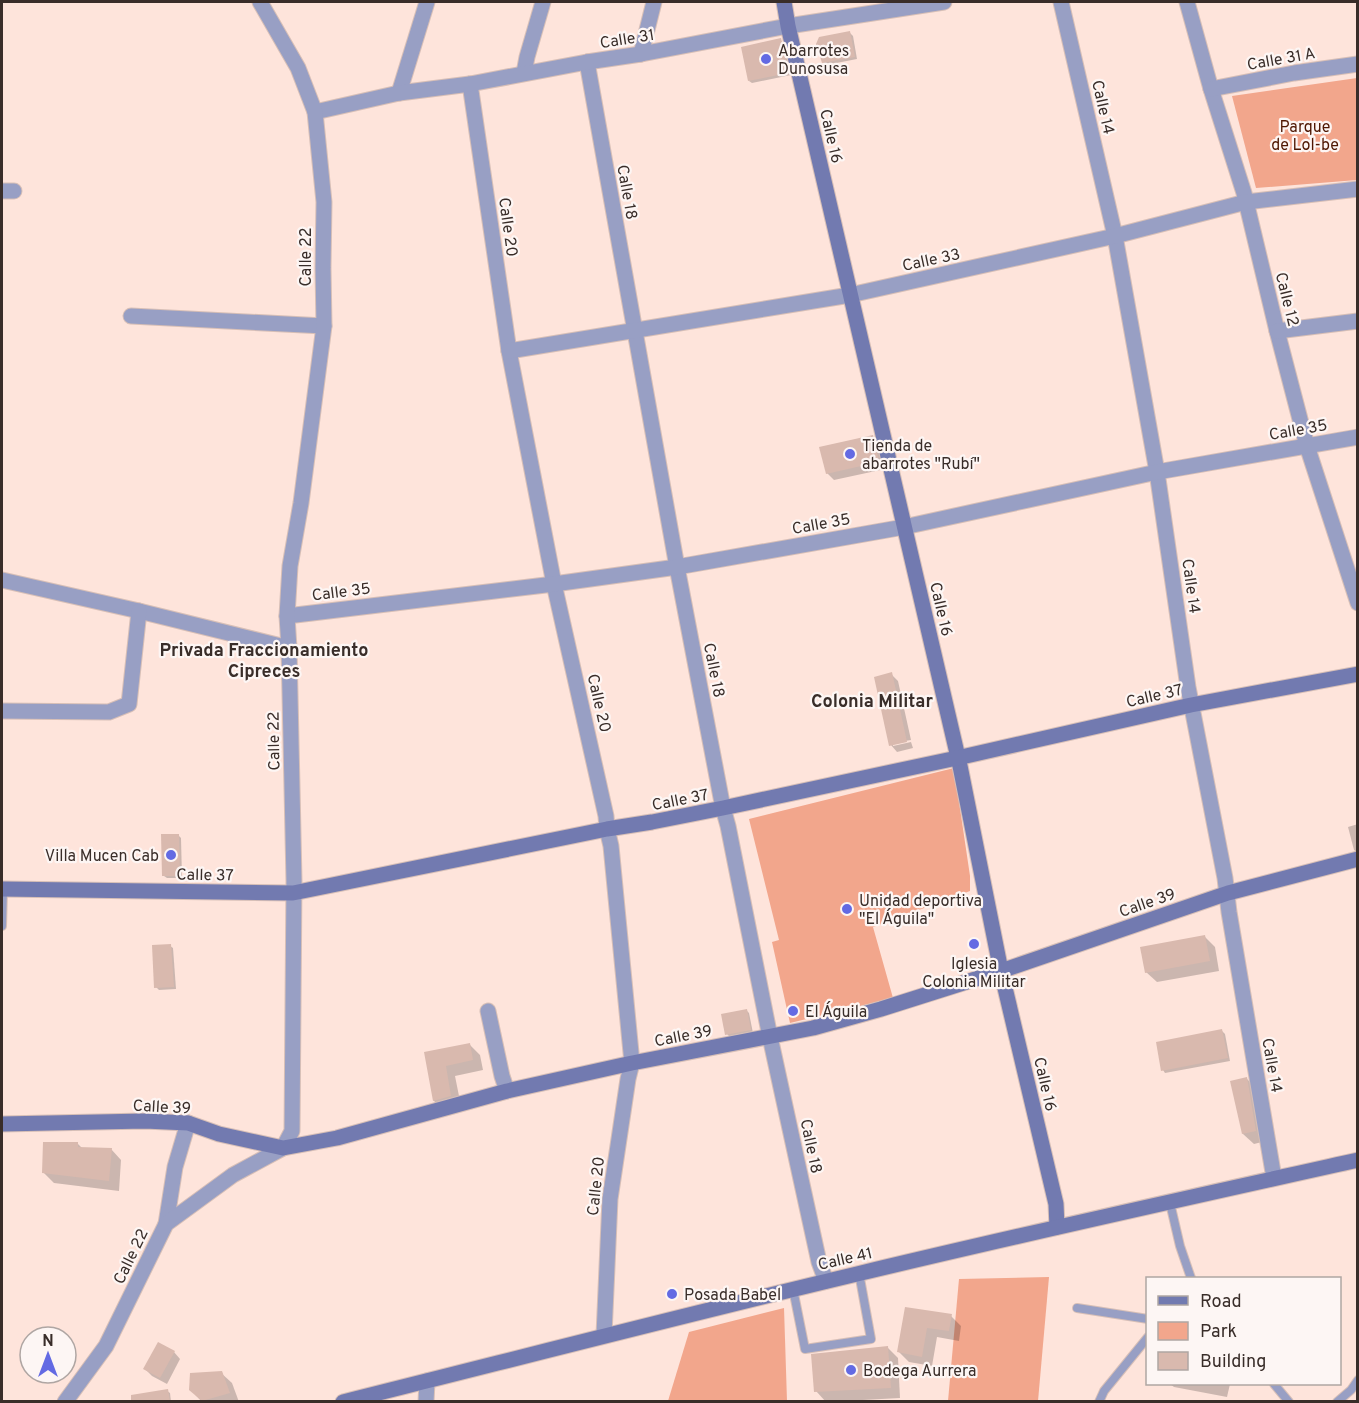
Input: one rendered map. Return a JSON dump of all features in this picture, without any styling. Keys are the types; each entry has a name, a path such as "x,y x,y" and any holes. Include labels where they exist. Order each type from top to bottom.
{"main road":[{"name":"Calle 16","path":"784,2 963,782 1001,971 1056,1204 1057,1227"},
{"name":"Calle 37","path":"2,889 293,893 607,829 723,808 1191,705 1358,674"},
{"name":"Calle 39","path":"2,1124 145,1121 188,1123 219,1134 283,1148 337,1138 507,1091 632,1063 813,1028 1001,971 1228,893 1358,859"},
{"name":"Calle 41","path":"343,1401 859,1273 1358,1160"}],"street":[{"name":"Calle 22","path":"65,1401 106,1346 166,1224 233,1175 283,1148 292,1131 293,893 287,616 290,566 301,503 324,326 324,202 315,112 298,68 260,2"},
{"path":"399,93 427,2"},
{"path":"524,73 543,2"},
{"path":"641,54 654,2"},
{"name":"Calle 31","path":"315,112 399,93 470,84 641,54 884,6 944,2"},
{"name":"Calle 14","path":"1061,2 1115,236 1157,472 1191,705 1228,893 1228,912 1274,1179"},
{"name":"Calle 12","path":"1187,2 1246,202 1307,446 1358,603"},
{"name":"Calle 18","path":"587,62 677,567 723,808 770,1037 819,1262 826,1281"},
{"name":"Calle 31 A","path":"1211,89 1294,73 1358,64"},
{"name":"Calle 20","path":"470,84 510,351 555,584 611,846 632,1063 610,1199 604,1335"},
{"name":"Calle 33","path":"510,351 850,295 1115,236 1246,202 1358,189"},
{"path":"131,316 324,326"},
{"path":"1277,330 1358,321"},
{"name":"Calle 35","path":"287,616 677,567 904,527 1157,472 1358,437"},
{"path":"2,580 289,648"},
{"path":"2,711 109,712 129,704 139,611"},
{"path":"488,1011 507,1091"},
{"path":"166,1224 175,1167 188,1123"},
{"path":"426,1381 426,1401"}],"lane":[{"path":"2,889 2,926"},
{"path":"1170,1203 1180,1246 1191,1277"},
{"path":"794,1289 805,1349 871,1339 859,1273"},
{"path":"1077,1308 1146,1319"},
{"path":"1099,1401 1104,1391 1146,1339"},
{"path":"1337,1401 1351,1390 1358,1380"},
{"path":"1276,1385 1288,1401"}],"green space":[{"name":"Parque de Lol-be","path":"1357,78 1357,180 1256,188 1232,96"},
{"name":"Unidad deportiva \"El Águila\"","path":"954,768 970,876 970,891 873,927 893,998 790,1023 772,942 779,940 749,819"},
{"path":"1049,1277 1038,1401 948,1401 959,1279"},
{"path":"784,1308 787,1401 668,1401 689,1332"}],"building":[{"path":"850,31 855,57 822,63 816,44 819,37"},
{"name":"Abarrotes Dunosusa","path":"781,38 789,73 748,81 741,47"},
{"name":"Tienda de abarrotes \"Rubí\"","path":"873,435 879,462 826,474 819,447"},
{"path":"892,672 907,742 889,746 874,677"},
{"name":"Villa Mucen Cab","path":"161,834 179,834 180,876 162,876"},
{"path":"1205,935 1210,961 1145,973 1140,947"},
{"path":"171,944 174,987 154,988 152,945"},
{"path":"747,1009 751,1030 725,1035 721,1014"},
{"path":"1222,1029 1228,1058 1161,1071 1156,1042"},
{"path":"470,1043 473,1060 446,1066 451,1096 433,1101 424,1052"},
{"path":"1247,1077 1256,1131 1242,1134 1230,1081"},
{"path":"43,1142 78,1142 78,1147 112,1148 109,1181 42,1173"},
{"path":"905,1307 952,1314 949,1331 927,1328 922,1357 897,1352"},
{"path":"158,1342 175,1351 160,1378 143,1369"},
{"name":"Bodega Aurrera","path":"888,1346 891,1388 814,1392 811,1354"},
{"path":"222,1371 230,1393 202,1401 189,1390 190,1373"},
{"path":"168,1389 170,1401 131,1401 131,1395"}],"place":[{"name":"Abarrotes Dunosusa","path":"766,59"},
{"name":"Tienda de abarrotes \"Rubí\"","path":"850,454"},
{"name":"Villa Mucen Cab","path":"171,855"},
{"name":"Unidad deportiva \"El Águila\"","path":"847,909"},
{"name":"Iglesia Colonia Militar","path":"974,944"},
{"name":"El Águila","path":"793,1011"},
{"name":"Posada Babel","path":"672,1294"},
{"name":"Bodega Aurrera","path":"851,1370"}],"district":[{"name":"Privada Fraccionamiento Cipreces","path":"264,660"},
{"name":"Colonia Militar","path":"872,701"}]}
